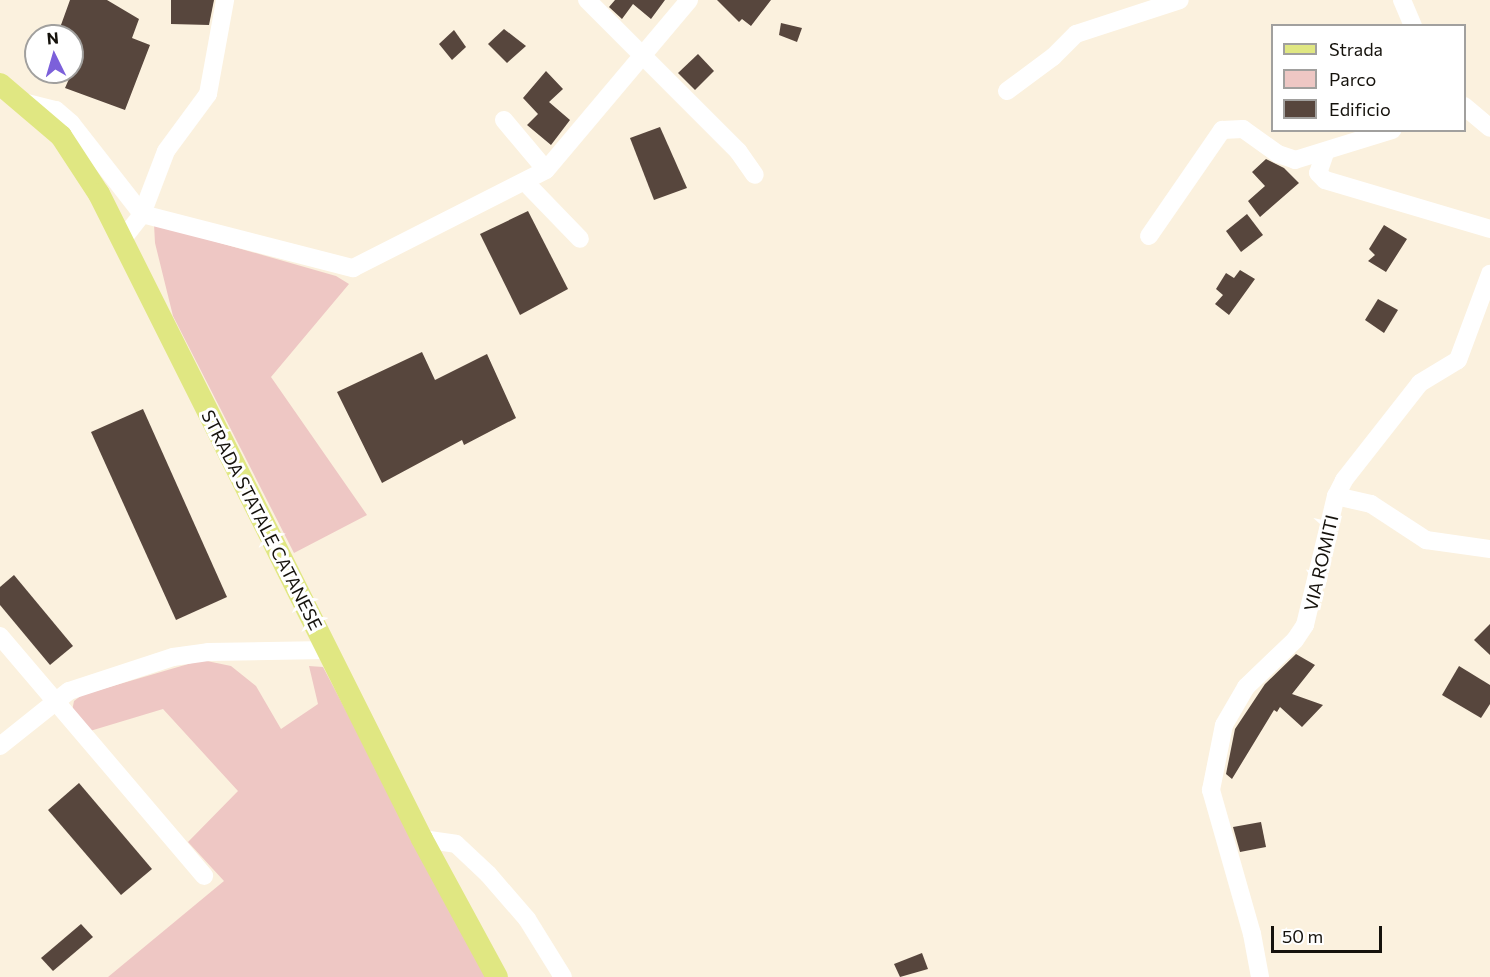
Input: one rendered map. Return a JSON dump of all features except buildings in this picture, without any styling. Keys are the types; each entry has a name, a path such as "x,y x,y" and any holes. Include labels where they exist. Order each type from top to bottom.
{"main road":[{"name":"STRADA STATALE CATANESE","path":"0,84 45,120 77,157 122,240 423,839 497,977"}],"street":[{"path":"122,240 142,214 166,151 208,94 225,0"},
{"path":"587,0 738,151 755,175"},
{"path":"23,102 56,110 71,123 142,214 353,268 546,171 690,0"},
{"path":"1007,92 1053,57 1077,34 1180,0"},
{"path":"1402,0 1412,24"},
{"path":"1466,108 1490,128"},
{"path":"504,120 546,171"},
{"path":"1149,236 1222,130 1244,129 1288,159 1325,153 1386,132"},
{"path":"1325,153 1318,173 1325,180 1490,229"},
{"path":"525,182 579,239"},
{"name":"VIA ROMITI","path":"1260,977 1252,934 1211,790 1224,725 1246,687 1296,640 1305,625 1336,496 1344,480 1420,383 1458,360 1490,274"},
{"path":"1336,496 1371,504 1426,540 1490,549"},
{"path":"0,636 204,876"},
{"path":"0,746 55,702 94,681 173,657 208,652 327,650"},
{"path":"423,839 456,844 488,874 527,919 563,977"}],"green space":[{"path":"154,224 336,276 349,284 271,377 367,515 294,553 173,316 155,243"},
{"path":"202,660 231,666 256,686 281,729 318,704 309,666 323,667 486,977 108,977 224,881 188,842 238,791 163,709 90,731 72,711 74,701 82,695"}]}
